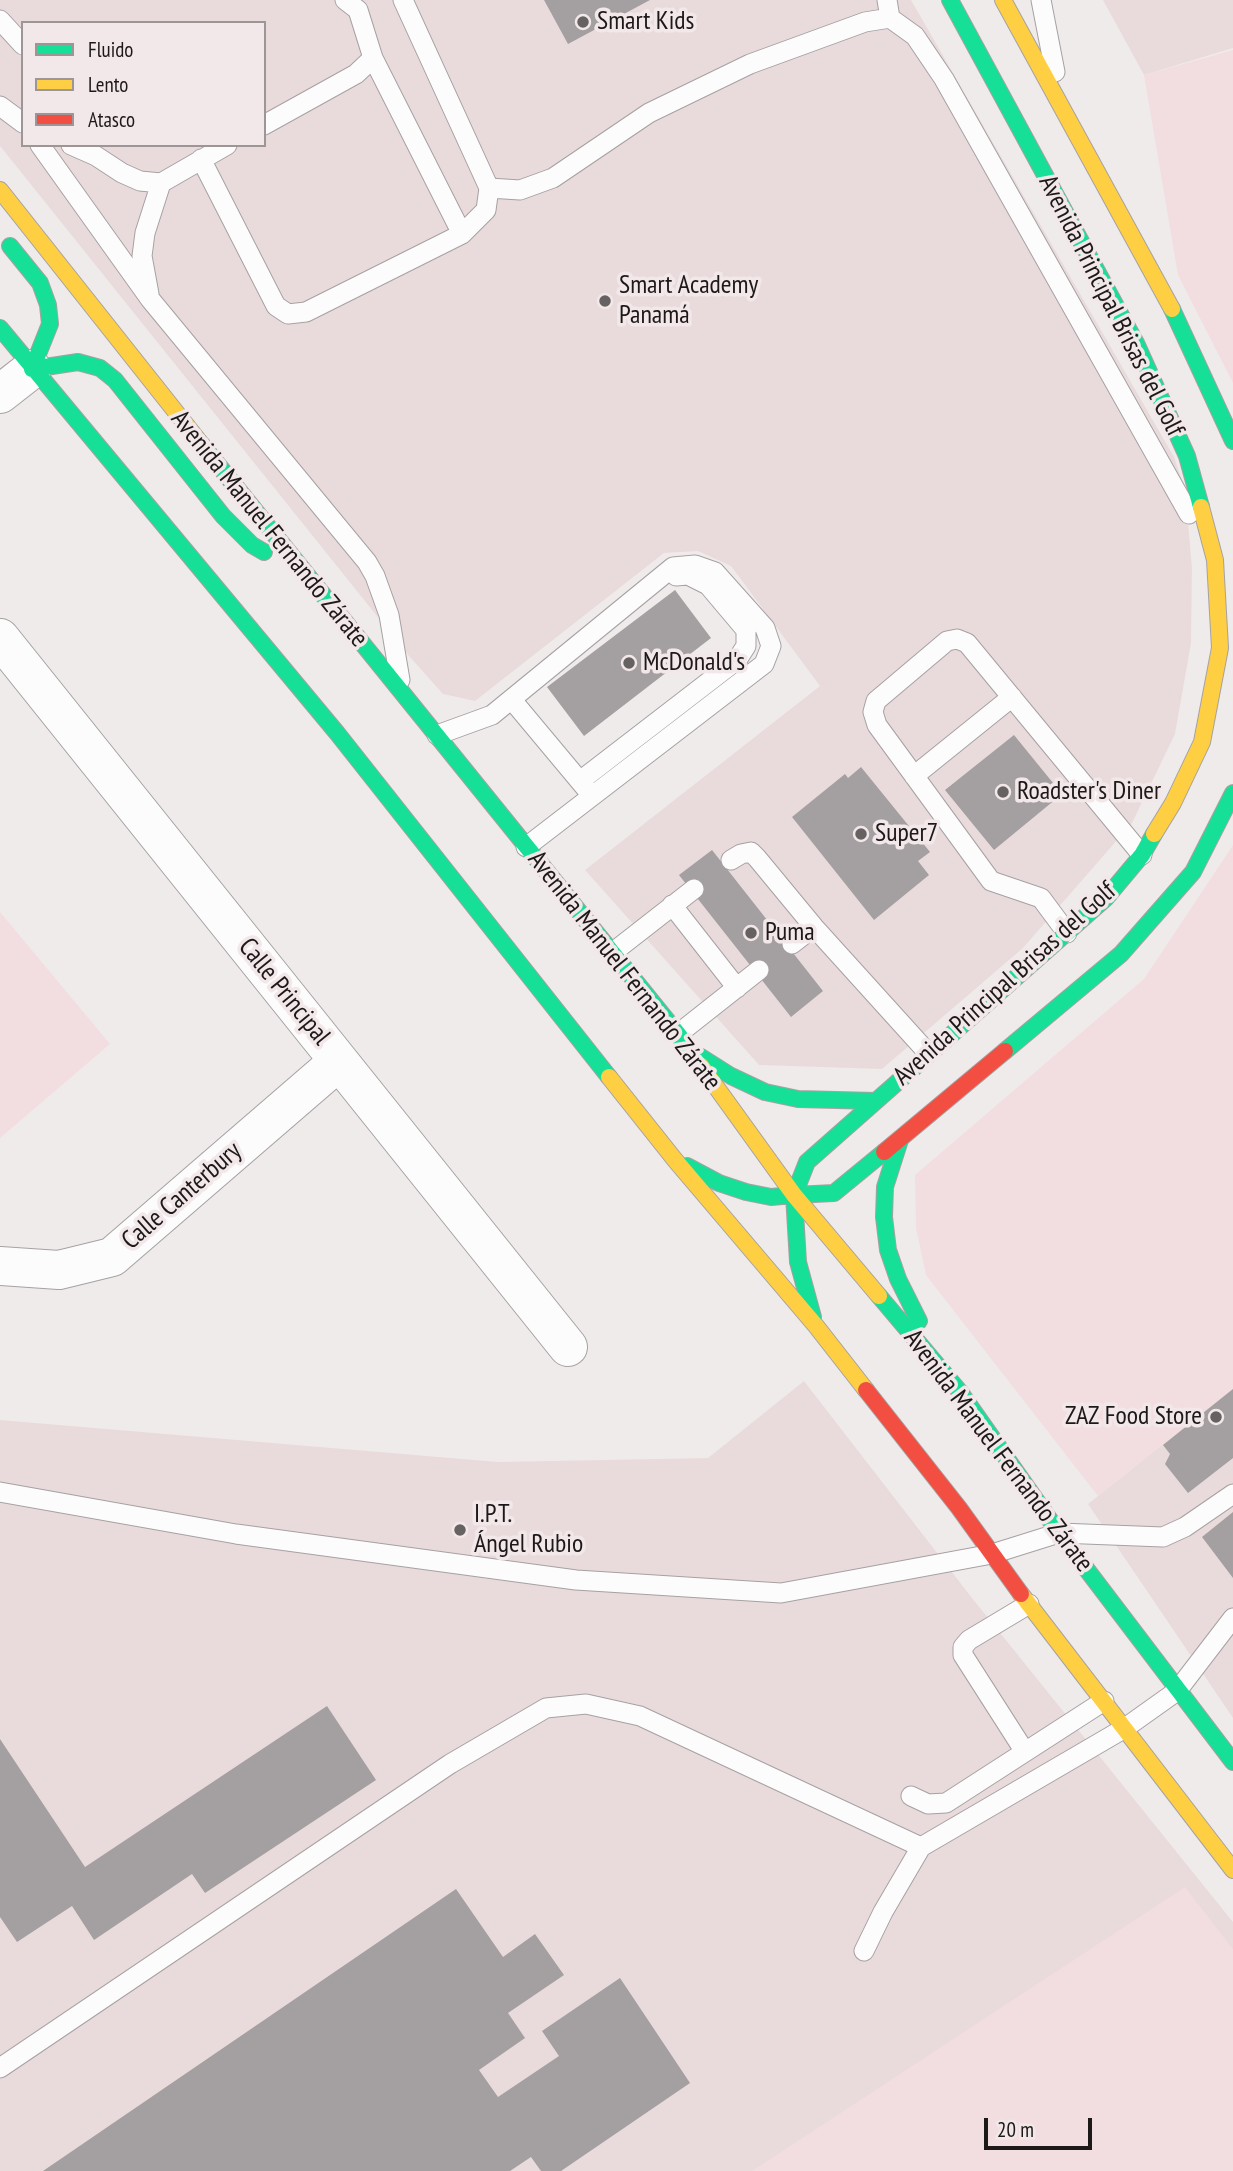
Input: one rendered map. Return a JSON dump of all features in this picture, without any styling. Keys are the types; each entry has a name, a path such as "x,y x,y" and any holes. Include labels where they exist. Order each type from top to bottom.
{"main road":[{"name":"Avenida Principal Brisas del Golf","path":"950,0 1136,342 1187,456 1215,560 1220,648 1202,742 1173,803 1142,855 1106,898 932,1058 875,1101 807,1161 794,1195 834,1193 900,1140 954,1086 1121,954 1193,872 1233,793"},
{"name":"Avenida Principal Brisas del Golf","path":"1003,0 1180,324 1233,441"},
{"name":"Avenida Manuel Fernando Zárate","path":"0,190 104,324 683,1041 794,1195 960,1392 1059,1533 1233,1762"},
{"path":"0,233 40,283 48,305 50,324 32,369"},
{"path":"0,328 337,733 675,1160 816,1326 959,1508 1029,1604 1233,1870"},
{"path":"32,369 78,362 100,368 115,380 223,516 252,545 317,589"},
{"path":"683,1041 731,1076 765,1092 798,1099 875,1101"},
{"path":"900,1140 885,1187 884,1217 888,1250 898,1279 917,1317 960,1392"},
{"path":"675,1160 719,1184 746,1192 771,1197 794,1195 798,1262 816,1326"}],"street":[{"path":"0,394 32,369"},
{"name":"Calle Principal","path":"0,638 568,1347"},
{"name":"Calle Canterbury","path":"0,1266 59,1270 112,1258 339,1061"}],"lane":[{"path":"345,0 358,10 373,58 461,234"},
{"path":"201,159 276,306 288,314 306,312 461,234 486,210 489,188 402,0"},
{"path":"1041,0 1063,110"},
{"path":"489,188 520,190 553,178 649,113 750,64 865,22 888,9 915,36 944,79 1215,560"},
{"path":"0,20 21,43"},
{"path":"266,124 356,74 373,58"},
{"path":"0,106 21,121"},
{"path":"41,147 150,299 368,562 389,615 403,695"},
{"path":"94,151 131,177 140,181 162,183 223,147"},
{"path":"150,299 142,256 145,233 162,183"},
{"path":"437,735 492,715 663,576 688,575 708,585 746,630 746,646 737,660 586,789 526,847"},
{"path":"1067,933 1041,898 991,881 877,725 873,712 876,701 947,641 957,639 967,643 1142,855"},
{"path":"914,776 1012,698"},
{"path":"512,700 586,789"},
{"path":"731,860 751,852 814,927 932,1058"},
{"path":"612,953 694,889"},
{"path":"672,905 737,988"},
{"path":"792,944 814,927"},
{"path":"683,1041 759,970"},
{"path":"0,1492 236,1534 590,1581 781,1593 992,1554 1059,1533 1163,1537 1185,1527 1233,1494"},
{"path":"1025,1752 963,1655 963,1647 969,1640 1029,1604"},
{"path":"864,1951 921,1847 1125,1728 1177,1691 1233,1618"},
{"path":"912,1796 928,1804 946,1803 1104,1701"},
{"path":"0,2068 450,1764 546,1708 586,1703 640,1716 921,1847"},
{"path":"1214,1737 1233,1742"}],"shaded area":[{"name":"Smart Academy Panamá","path":"0,0 911,0 1174,457 1185,489 1192,568 1191,643 1175,734 1132,823 1023,948 882,1069 759,1065 585,870 820,686 731,566 698,551 664,553 475,701 443,694 409,656 0,146"},
{"path":"1103,0 1233,0 1233,48 1144,75"},
{"path":"1233,50 1233,383 1178,275 1144,75"},
{"path":"1233,845 1233,1388 1098,1496 926,1275 916,1228 915,1175 1144,979"},
{"path":"0,912 110,1044 0,1138"},
{"path":"804,1381 972,1598 1233,1922 1233,2171 0,2171 0,1420 498,1462 708,1458"},
{"path":"1233,1388 1233,1718 1088,1504"},
{"path":"1185,1887 1233,1949 1233,2171 752,2171"}],"building":[{"name":"Smart Kids","path":"544,0 650,0 568,44"},
{"name":"McDonald's","path":"675,590 711,638 584,736 547,687"},
{"name":"Roadster's Diner","path":"1014,735 1062,794 994,850 945,790"},
{"name":"Super7","path":"861,767 930,852 918,861 929,875 874,920 792,817 845,774 848,778"},
{"name":"Puma","path":"712,850 823,991 791,1017 679,875"},
{"name":"ZAZ Food Store","path":"1233,1389 1233,1458 1188,1493 1165,1464 1170,1454 1163,1445"},
{"path":"1233,1512 1233,1578 1202,1537"},
{"path":"327,1706 376,1780 205,1893 192,1874 94,1940 72,1906 17,1942 0,1917 0,1739 85,1867"},
{"path":"456,1889 503,1957 535,1934 564,1975 508,2013 525,2038 479,2070 498,2097 559,2056 542,2031 620,1978 690,2083 561,2171 541,2171 531,2157 510,2171 43,2171"}],"traffic: fast":[{"path":"950,0 1136,343 1187,456 1201,507"},
{"path":"10,246 40,283 48,305 50,324 32,369"},
{"path":"1172,309 1233,441"},
{"path":"0,328 337,733 609,1077"},
{"path":"32,369 78,362 100,368 115,380 223,516 252,545 264,552"},
{"path":"202,445 678,1034 701,1066"},
{"path":"1005,1051 1121,954 1193,872 1233,793"},
{"path":"884,1152 834,1193 794,1195 807,1162 1106,898 1142,855 1154,834"},
{"path":"701,1057 731,1076 765,1092 798,1099 875,1101"},
{"path":"900,1140 885,1187 884,1217 888,1250 898,1279 919,1321"},
{"path":"687,1166 719,1183 746,1192 771,1197 794,1195"},
{"path":"794,1195 798,1262 813,1317"},
{"path":"879,1296 960,1392 1059,1533 1233,1762"}],"traffic: slow":[{"path":"1003,0 1172,309"},
{"path":"0,190 202,445"},
{"path":"1154,834 1173,803 1202,742 1220,648 1215,560 1201,507"},
{"path":"701,1066 794,1195 879,1296"},
{"path":"609,1077 866,1390"},
{"path":"1021,1594 1233,1870"}],"traffic: jam":[{"path":"884,1152 1005,1051"},
{"path":"866,1390 959,1508 1021,1594"}],"place":[{"name":"Smart Kids","path":"583,22"},
{"name":"Smart Academy Panamá","path":"605,301"},
{"name":"McDonald's","path":"629,663"},
{"name":"Roadster's Diner","path":"1003,792"},
{"name":"Super7","path":"861,834"},
{"name":"Puma","path":"751,933"},
{"name":"ZAZ Food Store","path":"1216,1417"},
{"name":"I.P.T. Ángel Rubio","path":"460,1530"}]}
